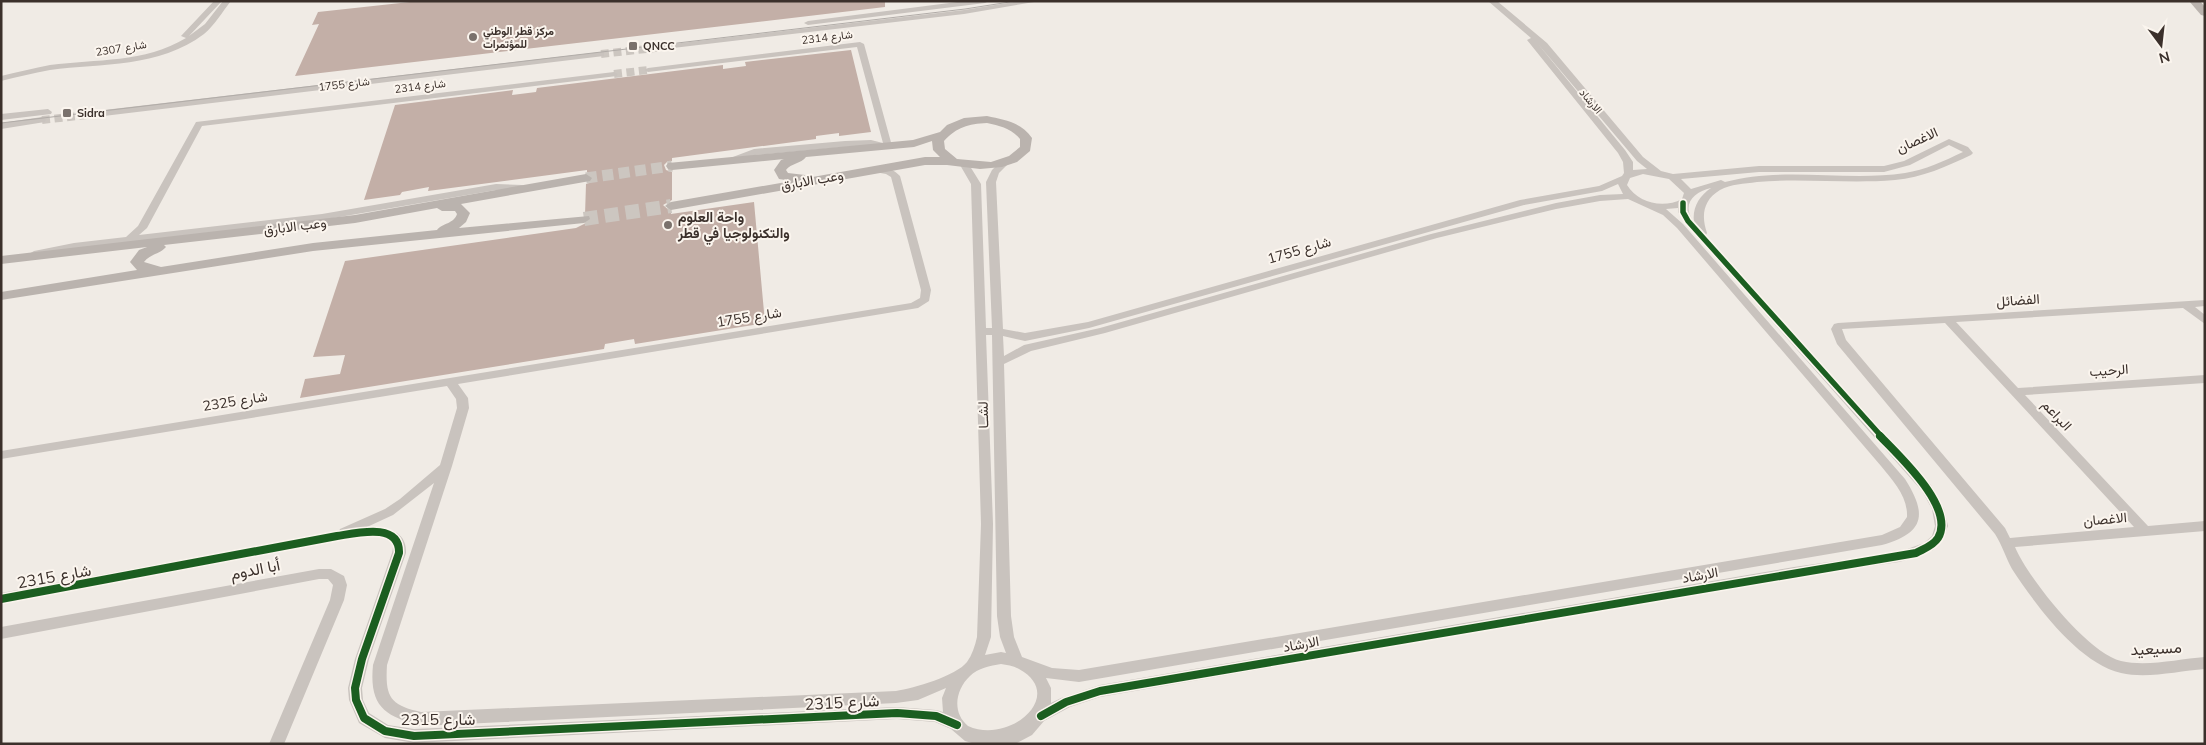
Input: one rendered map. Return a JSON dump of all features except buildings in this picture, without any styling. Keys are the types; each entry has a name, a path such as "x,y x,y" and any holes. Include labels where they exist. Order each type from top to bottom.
{"street":[{"name":"شارع 2307","path":"1,71 128,55 160,47 191,32 218,1"},
{"name":"شارع 2307","path":"1,79 38,70 135,59 167,50 201,32 227,1"},
{"path":"983,4 974,11 673,43 968,2 983,4 1036,1"},
{"name":"الارشاد","path":"1492,1 1544,45 1640,159 1659,173"},
{"path":"2194,1 2205,12"},
{"path":"968,2 974,11"},
{"name":"الارشاد","path":"1524,27 1544,58 1622,152 1628,162 1626,176 1622,185 1630,196"},
{"name":"شارع 2314","path":"648,70 860,44 884,132"},
{"name":"شارع 1755","path":"89,111 602,51"},
{"name":"شارع 2314","path":"142,228 199,124 614,74"},
{"path":"1,117 48,112"},
{"path":"1,126 42,120"},
{"name":"وعب الابارق","path":"671,206 846,174 878,170 907,163 934,160 986,166 1005,162 1020,154 1026,144 1025,134 1015,126 993,120 979,120 953,127 941,135 914,143 672,166"},
{"path":"881,145 884,132"},
{"path":"881,145 879,139 884,132"},
{"path":"941,135 938,145 939,150 953,162"},
{"name":"الاغصان","path":"1672,177 1759,169 1884,169 1907,163 1949,142 1965,148 1968,153 1927,172 1898,177 1770,178 1726,184 1715,189 1701,203 1698,220 1707,241"},
{"path":"730,160 754,152 881,145"},
{"path":"841,150 790,160 782,165 781,172 784,176 794,178 846,174"},
{"name":"لشــا","path":"1005,162 995,172 990,182 998,363 1004,616 1007,636 1022,664"},
{"path":"878,170 888,171 895,176 896,172 907,163"},
{"name":"لشــا","path":"965,165 976,184 987,561 984,636 981,649 966,671"},
{"path":"1626,176 1642,171 1659,173 1672,177 1684,186 1689,193 1684,203 1668,207 1648,204 1630,196"},
{"name":"شارع 1755","path":"450,382 919,304 925,299 926,290 895,176"},
{"name":"شارع 1755","path":"981,332 996,331 1026,337 1089,325 1523,202 1602,188 1626,176"},
{"name":"وعب الابارق","path":"1,260 376,216 522,188 586,178"},
{"name":"الاغصان","path":"1689,193 1710,184 1740,182"},
{"path":"15,259 68,246 127,241 340,214 496,187 522,188"},
{"name":"شارع 1755","path":"998,363 1028,348 1101,331 1434,236 1556,206 1600,198 1630,196"},
{"name":"الارشاد","path":"1041,716 1066,702 1100,691 1784,574 1896,558 1916,554 1927,549 1934,543 1942,525 1941,513 1927,488 1685,216 1684,203"},
{"name":"الارشاد","path":"1022,664 1052,674 1079,676 1882,540 1904,532 1912,524 1914,507 1902,486 1835,404 1680,226 1666,214 1648,204"},
{"path":"376,216 449,206 458,207 463,210 463,218 454,226 412,236"},
{"name":"وعب الابارق","path":"1,296 313,246 584,219"},
{"path":"240,227 265,230"},
{"path":"127,241 142,228 145,234 153,237"},
{"path":"175,268 142,268 136,262 140,256 149,250 187,239"},
{"name":"الفضائل","path":"2007,543 2000,531 1841,341 1836,329 1838,326 2205,303"},
{"path":"2185,304 2205,320"},
{"name":"البراعم","path":"1948,320 2145,531"},
{"name":"الرحيب","path":"2015,392 2203,381"},
{"name":"شارع 2325","path":"1,455 450,382"},
{"name":"شارع 2315","path":"450,382 463,401 446,466 380,665 378,683 380,694 394,709 421,719 896,697 918,694 966,671"},
{"name":"شارع 2315","path":"337,536 389,512 404,502 446,466"},
{"name":"الاغصان","path":"2007,543 2205,526"},
{"name":"شارع 2315","path":"1,600 337,536 385,533 393,535 398,540 399,553 362,659 355,688 356,700 364,718 385,731 414,736 897,713 936,716 957,725"},
{"name":"مسيعيد","path":"2007,543 2017,564 2038,594 2074,636 2110,664 2129,668 2205,663"},
{"name":"أبا الدوم","path":"1,633 310,576 331,574 339,580 337,600 276,744"},
{"path":"994,659 1022,664 1038,675 1044,686 1045,704 1041,716 1022,738 1000,741 971,739 952,718 949,704 952,689 966,671 994,659"}],"tunnel":[{"path":"601,54 673,46"},
{"path":"614,74 648,70"},
{"path":"42,120 87,115"},
{"path":"586,178 672,166"},
{"path":"584,219 671,206"}],"tram line":[{"path":"1,123 965,9 1016,1"}],"cycle path":[{"path":"1041,716 1066,702 1100,691 1794,572 1899,557 1916,553 1929,547 1938,538 1941,526 1938,509 1927,488 1688,221 1683,212 1683,203"},
{"path":"1,599 337,536 379,532 394,536 399,542 399,553 362,659 355,688 356,700 364,718 385,731 414,736 897,713 936,716 957,725"}],"place":[{"name":"مركز قطر الوطني للمؤتمرات","path":"473,37"},
{"name":"QNCC","path":"633,46"},
{"name":"Sidra","path":"67,113"},
{"name":"واحة العلوم والتكنولوجيا في قطر","path":"668,225"}]}
